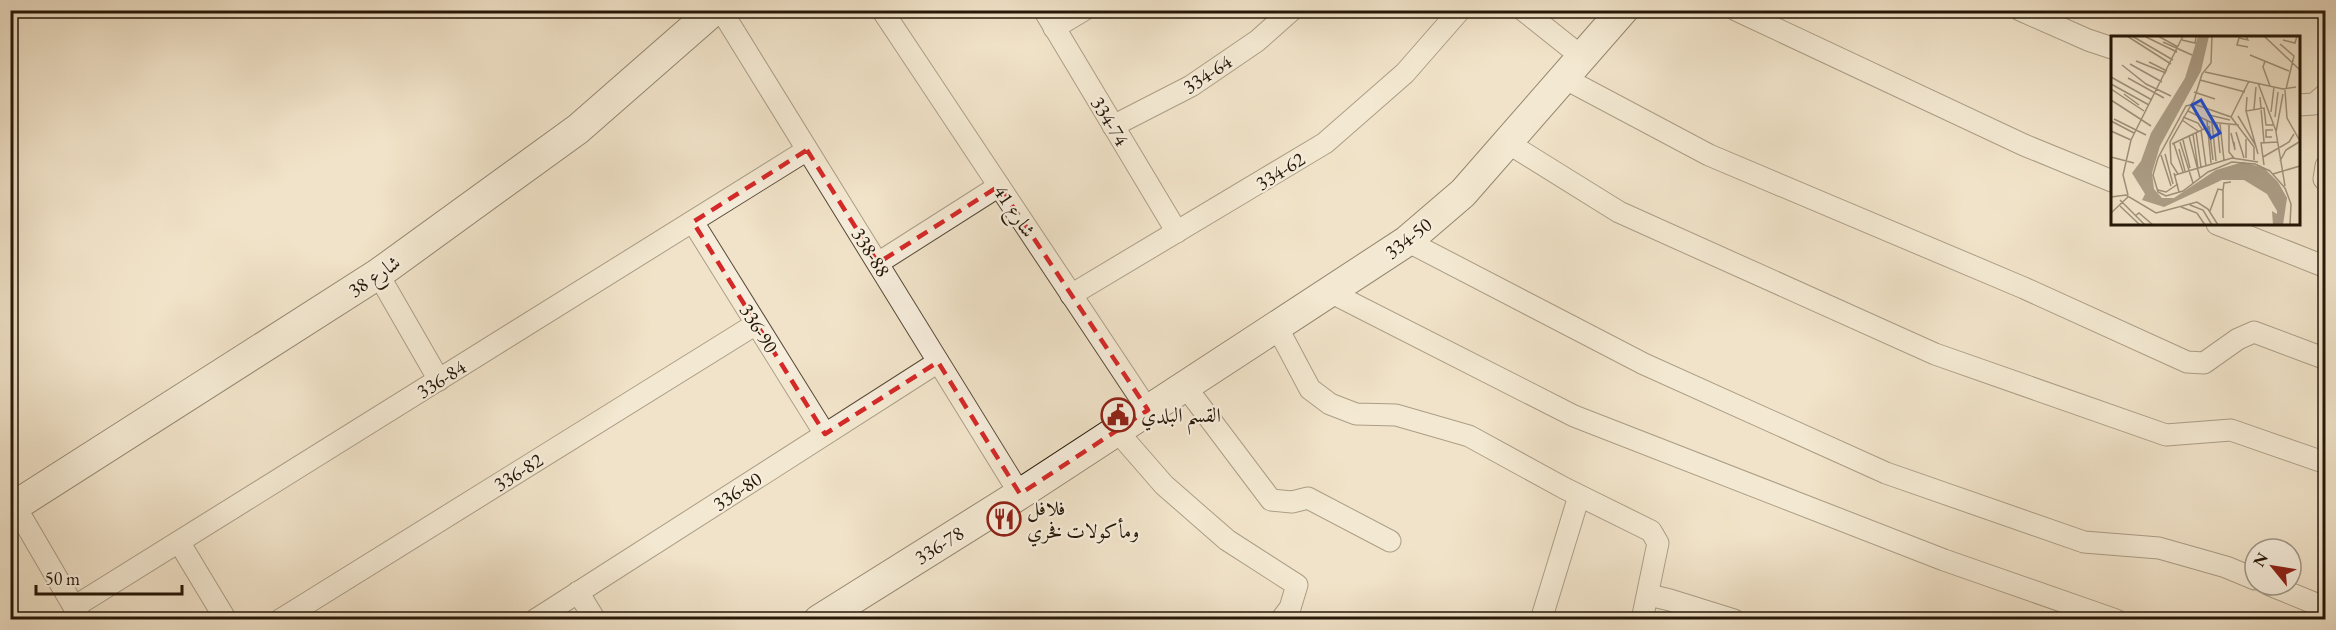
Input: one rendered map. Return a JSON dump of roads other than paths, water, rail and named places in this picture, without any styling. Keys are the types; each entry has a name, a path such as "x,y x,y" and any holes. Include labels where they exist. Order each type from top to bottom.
{"street":[{"name":"شارع 38","path":"13,507 378,274 578,129 714,10"},
{"name":"338-88","path":"721,10 1020,494"},
{"path":"1049,20 1084,10"},
{"name":"334-64","path":"1113,126 1191,86 1257,41 1292,10"},
{"name":"334-62","path":"1071,295 1324,143 1405,73 1460,10"},
{"path":"1523,10 1573,68 1709,155 2024,288 2187,362 2204,363 2238,339 2254,332 2325,359"},
{"name":"334-50","path":"1148,410 1407,241 1463,193 1623,10"},
{"path":"1736,10 2024,145 2111,181"},
{"path":"2020,10 2111,48"},
{"name":"شارع 41","path":"888,13 999,186 1148,410"},
{"name":"334-74","path":"1049,20 1177,232"},
{"path":"2300,105 2314,104 2325,96"},
{"path":"1508,143 1618,212 1935,354 2166,435 2231,430 2325,463"},
{"name":"336-84","path":"78,613 179,542 807,150"},
{"path":"2325,166 2325,181"},
{"path":"878,263 999,186"},
{"name":"336-90","path":"693,222 825,434"},
{"path":"2220,225 2325,267"},
{"path":"1407,241 1644,364 1886,473 2084,542 2159,548 2243,574"},
{"path":"378,274 439,380"},
{"path":"1330,292 1574,416 1944,560 2116,620"},
{"name":"336-82","path":"280,620 756,324"},
{"path":"1277,327 1310,389 1330,404 1356,414 1396,415 1469,436 1580,496 1651,531 1658,543 1649,596 1642,620"},
{"name":"336-80","path":"535,620 938,362"},
{"path":"1185,386 1271,500 1292,502 1308,498 1390,541"},
{"name":"336-78","path":"819,620 1020,494 1148,410"},
{"path":"1116,431 1164,485 1227,540 1297,585 1290,609 1281,620"},
{"path":"1540,620 1580,496"},
{"path":"13,507 78,613"},
{"path":"179,542 226,620"},
{"path":"578,592 595,620"},
{"path":"1649,596 1670,600 1734,620"},
{"path":"2299,597 2325,608"}],"place":[{"name":"القسم البلدي","path":"1118,415"},
{"name":"فلافل ومأكولات فخري","path":"1004,519"}]}
